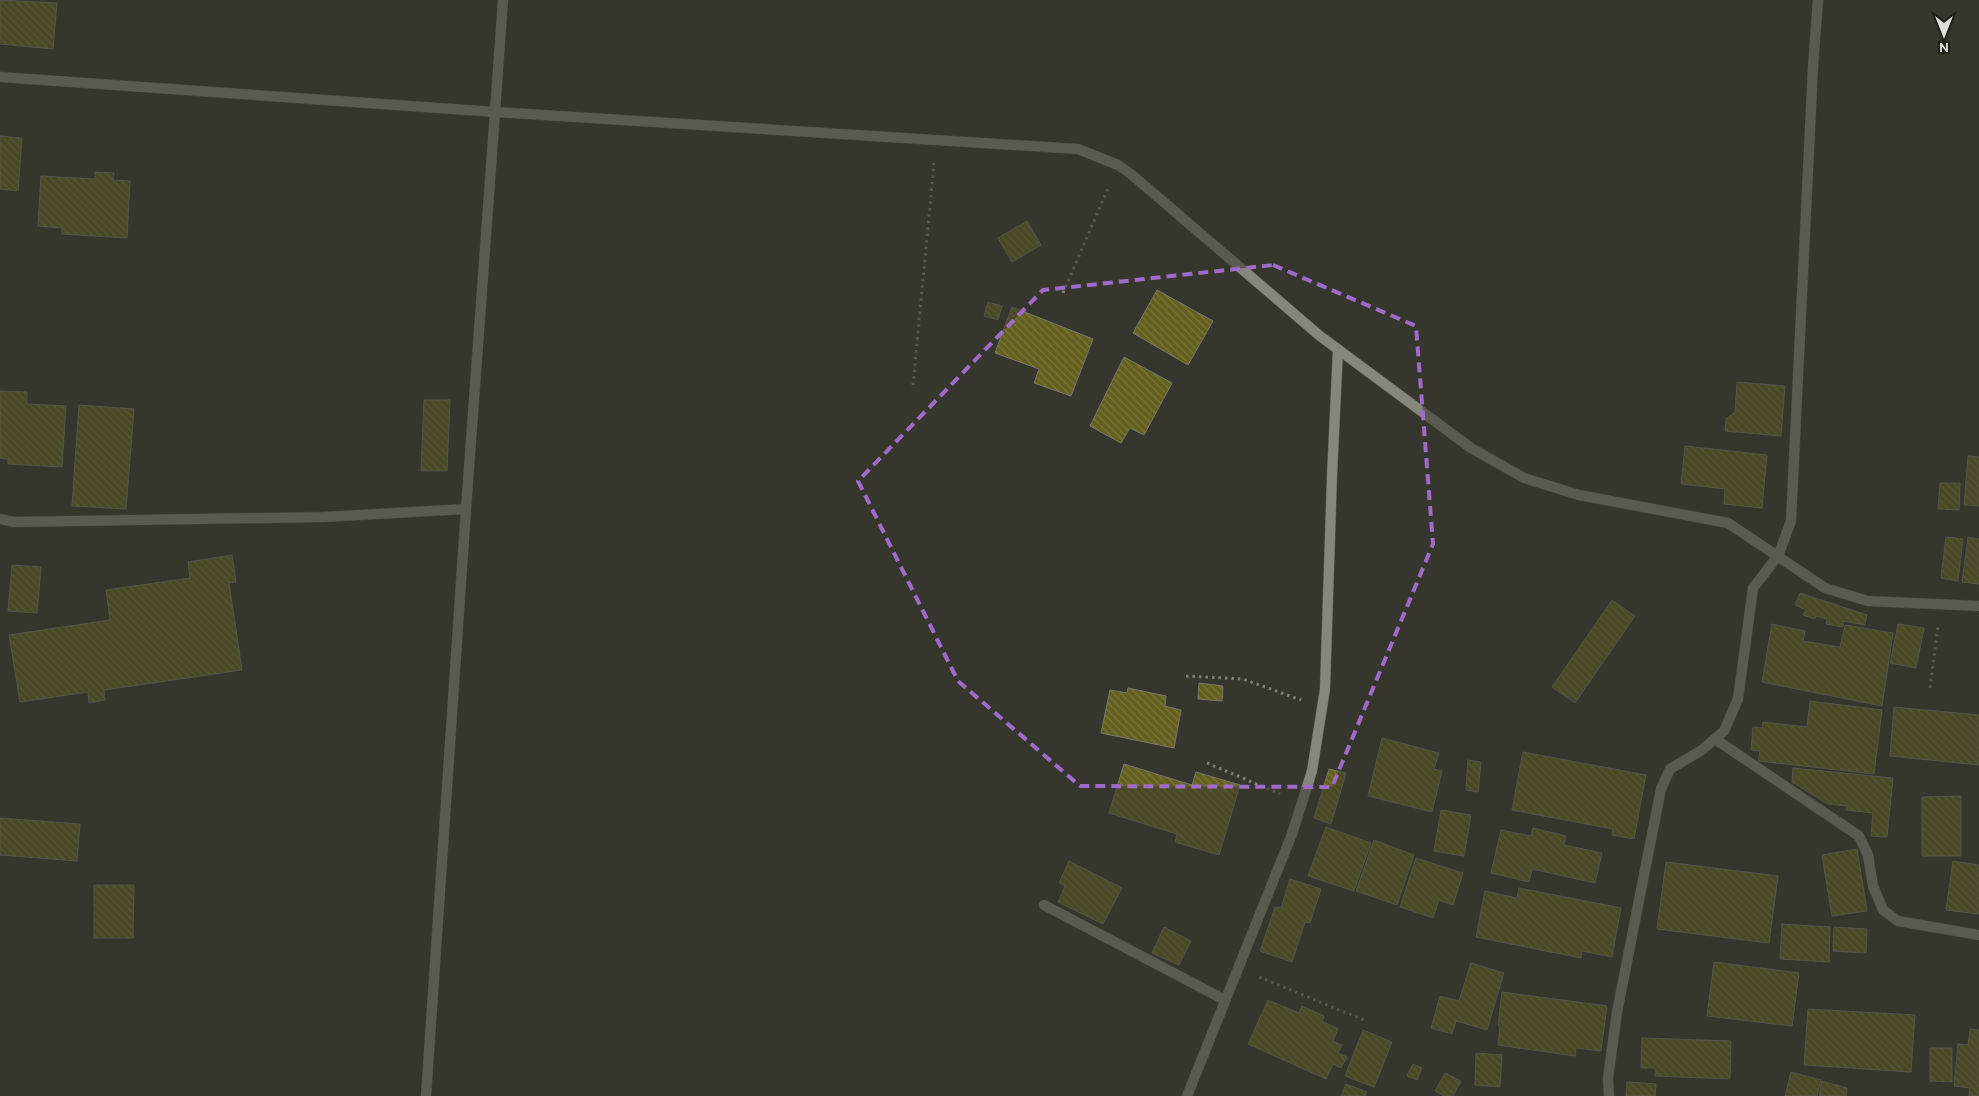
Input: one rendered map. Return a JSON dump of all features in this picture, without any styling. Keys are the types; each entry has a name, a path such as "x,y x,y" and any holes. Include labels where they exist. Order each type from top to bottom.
{"street":[{"path":"426,1096 503,0"},
{"path":"1609,1096 1608,1078 1617,1012 1661,789 1670,769 1702,750 1724,731 1738,699 1753,588 1778,556 1791,521 1818,0"},
{"path":"0,77 496,112 1078,149 1118,165 1338,349 1472,448 1524,478 1579,495 1728,524 1826,588 1868,601 1979,606"},
{"path":"1187,1096 1292,834 1312,771 1325,689 1338,349"},
{"path":"0,519 14,522 314,517 466,509"},
{"path":"1715,739 1859,836 1868,855 1873,886 1884,910 1898,921 1979,935"},
{"path":"1044,905 1225,1000"}],"path":[{"path":"913,385 936,140"},
{"path":"1063,293 1118,165"},
{"path":"1930,688 1941,605"},
{"path":"1186,676 1243,679 1322,707"},
{"path":"1207,763 1302,804"},
{"path":"1238,969 1364,1020"}],"highlighted area":[{"path":"1273,265 1416,326 1433,544 1332,787 1080,786 958,681 858,481 1043,290"}],"building":[{"path":"0,0 57,3 53,49 0,44"},
{"path":"0,136 22,138 18,191 0,189"},
{"path":"95,172 114,173 113,180 130,181 127,238 62,234 62,228 38,226 41,176 95,179"},
{"path":"1027,221 1041,245 1012,262 998,238"},
{"path":"1157,290 1213,321 1188,365 1133,333"},
{"path":"988,302 1002,306 998,320 984,316"},
{"path":"1012,307 1093,339 1071,396 1034,383 1039,369 995,353"},
{"path":"1124,357 1172,383 1144,435 1130,428 1121,443 1090,426"},
{"path":"1737,382 1785,386 1781,436 1725,431 1726,419 1735,412"},
{"path":"0,391 27,392 27,404 66,406 62,467 8,464 8,459 0,458"},
{"path":"424,400 450,400 447,471 421,471"},
{"path":"79,405 134,409 126,509 72,506"},
{"path":"1685,446 1767,455 1762,508 1724,504 1725,489 1681,484"},
{"path":"1968,456 1979,457 1979,506 1964,505"},
{"path":"1940,483 1960,483 1959,510 1938,509"},
{"path":"1946,537 1963,539 1958,581 1941,578"},
{"path":"1968,537 1979,539 1979,584 1962,582"},
{"path":"232,555 236,582 229,583 242,670 104,690 105,700 89,703 88,692 20,702 9,635 110,620 106,590 190,578 188,562"},
{"path":"12,565 41,567 37,613 8,611"},
{"path":"1800,593 1867,615 1865,625 1843,621 1843,627 1826,624 1827,619 1816,616 1815,619 1803,615 1806,610 1795,605"},
{"path":"1612,600 1635,616 1575,703 1552,687"},
{"path":"1772,624 1805,631 1803,641 1840,647 1845,625 1893,633 1882,706 1762,682"},
{"path":"1898,624 1924,628 1916,668 1890,663"},
{"path":"1199,683 1223,686 1222,701 1198,699"},
{"path":"1128,688 1166,696 1165,706 1181,710 1174,748 1101,733 1110,690 1127,693"},
{"path":"1810,701 1882,710 1874,774 1758,761 1760,751 1751,750 1753,727 1762,728 1763,722 1807,727"},
{"path":"1894,707 1979,715 1979,765 1890,756"},
{"path":"1382,738 1439,753 1434,769 1442,771 1432,812 1368,796"},
{"path":"1523,752 1646,775 1634,839 1612,835 1613,829 1512,810"},
{"path":"1468,760 1481,762 1478,792 1466,790"},
{"path":"1124,764 1192,785 1196,772 1240,785 1219,855 1175,842 1177,834 1109,813"},
{"path":"1793,768 1893,778 1887,837 1871,836 1873,813 1846,810 1847,806 1828,804 1792,782"},
{"path":"1329,769 1346,773 1331,824 1314,818"},
{"path":"1961,796 1961,856 1922,856 1922,797"},
{"path":"1441,810 1471,815 1464,856 1434,851"},
{"path":"0,818 80,824 77,861 0,855"},
{"path":"1326,827 1371,843 1354,891 1308,876"},
{"path":"1533,828 1566,836 1564,845 1602,853 1595,883 1532,869 1529,882 1491,873 1501,830 1531,836"},
{"path":"1374,840 1414,855 1397,905 1356,891"},
{"path":"1857,849 1867,911 1832,916 1822,855"},
{"path":"1416,858 1463,873 1453,905 1439,900 1433,918 1400,907"},
{"path":"1069,861 1122,888 1103,924 1058,902 1065,886 1059,883"},
{"path":"1953,861 1979,865 1979,914 1946,910"},
{"path":"1666,862 1778,876 1769,943 1657,929"},
{"path":"1290,879 1321,889 1310,923 1305,922 1292,962 1260,951 1275,907 1281,908"},
{"path":"94,885 134,885 133,938 94,938"},
{"path":"1519,888 1621,908 1612,957 1582,951 1581,958 1476,937 1485,891 1517,898"},
{"path":"1782,924 1830,927 1829,962 1780,959"},
{"path":"1164,927 1191,941 1179,965 1152,953"},
{"path":"1834,927 1867,929 1866,953 1833,951"},
{"path":"1714,962 1799,973 1792,1026 1707,1016"},
{"path":"1471,963 1504,973 1487,1030 1456,1021 1452,1034 1431,1028 1440,996 1459,1001"},
{"path":"1502,992 1607,1006 1601,1051 1576,1048 1575,1056 1498,1045 1500,1026 1498,1025"},
{"path":"1268,1000 1299,1013 1302,1006 1324,1016 1322,1021 1338,1029 1333,1041 1342,1045 1338,1053 1347,1057 1341,1068 1333,1064 1326,1079 1248,1044"},
{"path":"1808,1009 1915,1015 1911,1072 1804,1065"},
{"path":"1970,1029 1979,1030 1979,1096 1969,1096 1970,1088 1954,1086 1958,1044 1968,1045"},
{"path":"1363,1030 1392,1042 1374,1087 1345,1076"},
{"path":"1642,1038 1731,1041 1730,1079 1655,1076 1655,1068 1641,1068"},
{"path":"1930,1048 1952,1048 1952,1082 1930,1081"},
{"path":"1476,1053 1502,1055 1500,1087 1475,1085"},
{"path":"1413,1064 1422,1068 1417,1080 1407,1076"},
{"path":"1791,1072 1821,1080 1817,1096 1785,1096"},
{"path":"1445,1073 1461,1081 1453,1096 1444,1096 1435,1091"},
{"path":"1822,1081 1847,1088 1846,1096 1819,1096"},
{"path":"1627,1082 1656,1084 1655,1096 1626,1096"},
{"path":"1346,1084 1367,1092 1365,1096 1341,1096"}]}
